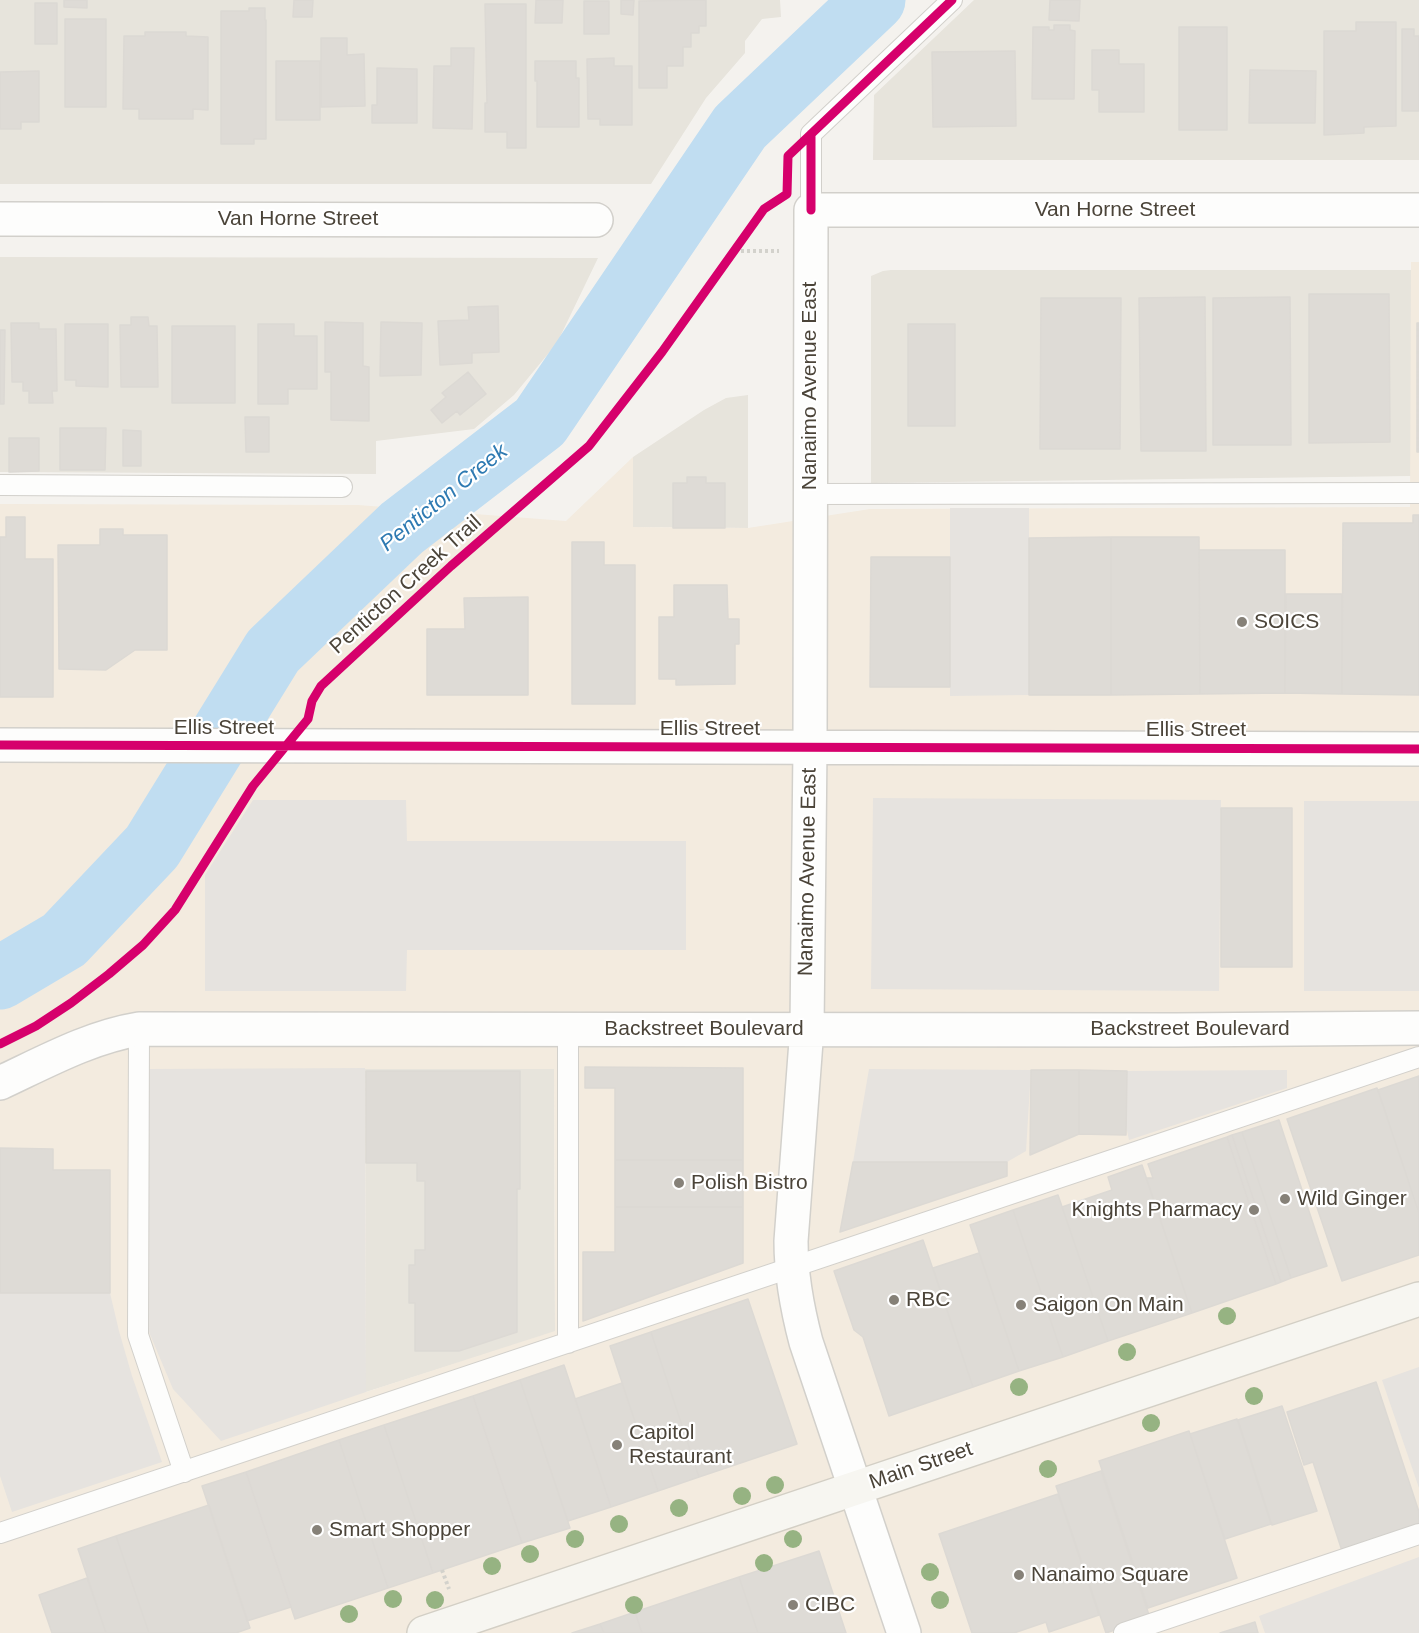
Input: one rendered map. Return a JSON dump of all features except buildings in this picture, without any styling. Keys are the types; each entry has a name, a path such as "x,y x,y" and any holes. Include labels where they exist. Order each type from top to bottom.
{"main road":[{"name":"Main Street","path":"424,1633 1419,1299"}],"street":[{"name":"Van Horne Street","path":"811,210 1419,210"},
{"name":"Nanaimo Avenue East","path":"811,210 807,1028 791,1268 796,1302 806,1342 904,1633"},
{"name":"Van Horne Street","path":"0,219 596,220"},
{"name":"Ellis Street","path":"0,745 1419,749"},
{"name":"Backstreet Boulevard","path":"0,1083 76,1048 115,1034 139,1029 1176,1030 1419,1028"}],"lane":[{"path":"811,210 811,134 952,0"},
{"path":"0,485 342,487"},
{"path":"810,494 1419,493"},
{"path":"139,1029 138,1335 184,1472"},
{"path":"567,1343 568,1029"},
{"path":"0,1533 1419,1057"},
{"path":"1124,1633 1179,1624 1419,1534"}],"path":[{"path":"728,260 737,246 811,251"}],"shaded area":[{"path":"0,0 780,0 781,17 762,19 745,41 745,53 706,98 651,184 0,184"},
{"path":"974,0 1419,0 1419,160 873,160 874,95"},
{"path":"0,257 598,258 557,343 514,395 474,429 376,441 376,474 0,472"},
{"path":"1411,262 1419,262 1419,1633 0,1633 0,504 358,505 566,521 633,457 633,527 748,528 870,509 1410,507","holes":["365,1069 554,1069 555,1331 366,1392"]},
{"path":"891,270 1411,270 1411,476 871,483 871,276"},
{"path":"748,395 748,528 633,527 633,457 726,398"},
{"path":"950,508 1029,508 1029,695 950,696"},
{"path":"873,798 1221,800 1219,991 871,989"},
{"path":"253,800 406,800 407,841 686,841 686,950 407,950 406,991 205,991 205,875"},
{"path":"1304,801 1419,801 1419,991 1304,991"},
{"path":"365,1068 554,1068 555,1332 366,1392"},
{"path":"365,1068 366,1392 221,1441 173,1389 149,1332 149,1069"},
{"path":"869,1069 1031,1070 1026,1151 1007,1162 853,1162"},
{"path":"1287,1070 1287,1088 1129,1140 1126,1126 1127,1071"},
{"path":"0,1293 110,1293 132,1376 162,1462 12,1512 0,1476"},
{"path":"1419,1367 1419,1488 1382,1380"},
{"path":"1419,1557 1419,1633 1265,1633 1259,1616"}],"waterway":[{"name":"Penticton Creek","path":"0,978 64,940 152,847 273,651 402,528 540,422 740,127 874,0"}],"cycle path":[{"name":"Penticton Creek Trail","path":"0,1044 36,1026 109,974 143,945 175,910 253,786 308,719 312,701 321,686 451,566 589,446 662,352 764,209 787,194 788,156 952,0"},
{"path":"811,134 811,210"},
{"path":"0,745 1419,749"}],"place":[{"name":"SOICS","path":"1242,622"},
{"name":"Polish Bistro","path":"679,1183"},
{"name":"Wild Ginger","path":"1285,1199"},
{"name":"Knights Pharmacy","path":"1254,1210"},
{"name":"RBC","path":"894,1300"},
{"name":"Saigon On Main","path":"1021,1305"},
{"name":"Capitol Restaurant","path":"617,1445"},
{"name":"Smart Shopper","path":"317,1530"},
{"name":"Nanaimo Square","path":"1019,1575"},
{"name":"CIBC","path":"793,1605"}]}
